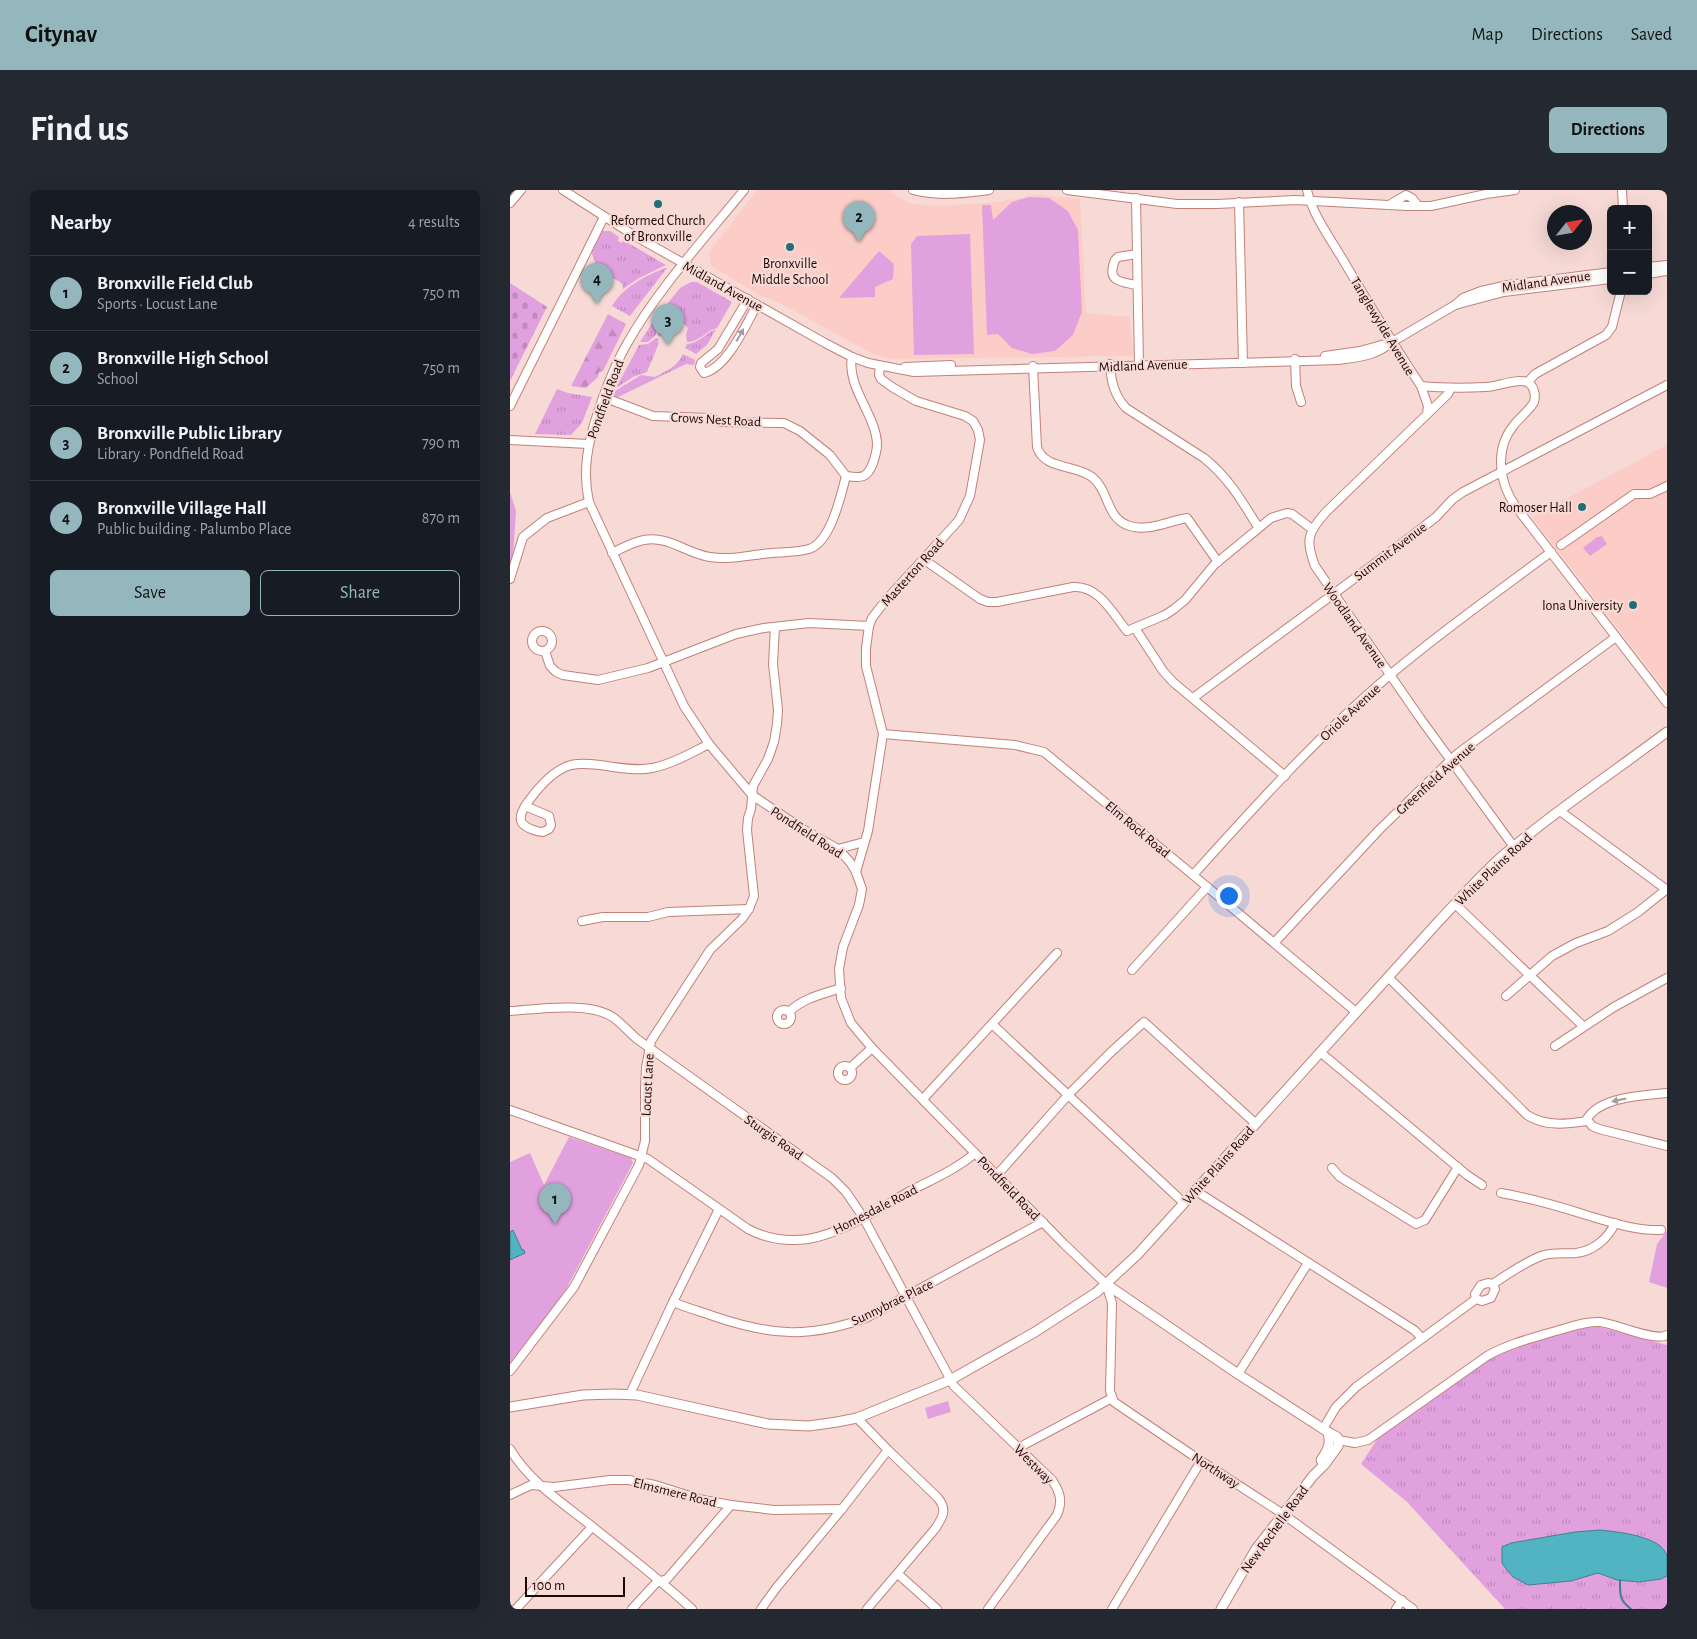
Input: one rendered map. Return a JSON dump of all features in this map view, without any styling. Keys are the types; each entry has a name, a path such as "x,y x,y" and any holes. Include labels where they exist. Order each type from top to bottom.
{"main road":[{"name":"White Plains Road","path":"510,1408 600,1394 630,1394 768,1424 822,1425 857,1418 950,1380 1056,1320 1106,1284 1138,1254 1356,1012 1486,872 1560,811 1667,732"},
{"name":"Pondfield Road","path":"1106,1284 1238,1374 1325,1430"},
{"path":"1325,1430 1334,1434 1338,1440"},
{"name":"New Rochelle Road","path":"1313,1476 1329,1448 1329,1438 1325,1430"},
{"name":"New Rochelle Road","path":"1221,1609 1256,1549 1313,1476 1325,1464 1338,1445 1338,1440"}],"street":[{"path":"510,203 521,190"},
{"name":"Midland Avenue","path":"564,190 684,264 852,357 880,366 890,367 1110,364 1295,359 1340,355 1392,342 1455,305 1462,298 1481,291 1508,285 1607,273"},
{"name":"Pondfield Road","path":"744,190 684,264 640,322 628,342 603,397 588,444 586,475 589,502 684,706 709,744 752,795 801,828 838,849 856,872 862,889 859,905 843,947 839,969 841,998 851,1023 872,1048 1106,1284"},
{"path":"913,190 948,195 989,190"},
{"path":"1067,190 1177,204 1309,201 1389,206 1431,206 1483,192 1515,190"},
{"path":"1307,190 1309,201"},
{"path":"1466,198 1471,190"},
{"path":"1622,190 1623,205"},
{"path":"1389,206 1406,193 1416,201 1418,206"},
{"path":"1136,198 1139,363"},
{"name":"Tanglewylde Avenue","path":"1309,201 1420,386 1450,388 1490,387 1518,381 1528,382"},
{"path":"1239,202 1243,360"},
{"path":"510,406 604,216"},
{"path":"1137,254 1118,257 1115,260 1112,271 1122,284 1137,285"},
{"path":"1652,267 1667,265"},
{"path":"1652,273 1667,271"},
{"name":"Midland Avenue","path":"1455,305 1504,292 1607,279"},
{"path":"1620,295 1612,327 1606,335 1536,374 1528,382 1535,393 1533,404 1508,432 1501,455 1501,472 1510,499 1667,703"},
{"path":"748,299 716,350 701,363 700,367 704,373 708,372 733,348 757,304"},
{"path":"716,350 724,358"},
{"path":"612,553 635,543 651,539 670,543 702,556 724,559 740,558 811,548 823,539 834,516 846,476 859,478 867,474 878,447 875,432 851,372 852,357"},
{"path":"1295,359 1296,386 1301,402"},
{"path":"1110,364 1113,386 1120,401 1126,408 1216,467 1232,486 1258,527"},
{"name":"Masterton Road","path":"856,872 873,806 883,734 866,666 869,626 879,609 960,520 970,496 980,440 978,430 973,421 965,416 916,402 884,382 879,374 880,366"},
{"path":"1033,366 1037,447 1042,457 1054,463 1084,472 1095,479 1105,494 1110,510 1125,525 1134,528 1145,527 1187,518 1218,562"},
{"name":"Summit Avenue","path":"1193,698 1436,517 1453,499 1463,492 1667,385"},
{"path":"1420,386 1428,406 1427,414"},
{"path":"1131,630 1174,609 1185,600 1203,576 1258,527 1271,518 1287,513 1292,514 1312,529 1326,512 1448,394 1450,388"},
{"name":"Crows Nest Road","path":"603,397 653,416 709,418 721,422 784,422 824,449 846,476"},
{"path":"510,440 588,444"},
{"path":"1501,455 1510,462 1517,462"},
{"path":"1561,545 1634,494 1650,494 1667,486"},
{"path":"510,579 519,547 523,537 528,532 546,518 589,502"},
{"name":"Woodland Avenue","path":"1312,529 1309,536 1310,554 1315,566 1390,675 1514,847"},
{"name":"Oriole Avenue","path":"1193,875 1284,776 1338,722 1390,675 1467,614 1551,552"},
{"path":"923,559 980,599 988,602 997,602 1073,587 1086,588 1099,596 1131,630 1168,677 1284,776"},
{"path":"544,651 550,666 556,672 589,680 598,680 633,673 736,634 809,622 869,626"},
{"path":"582,920 603,917 648,917 668,912 749,909 754,896 747,830 753,786 768,759 774,742 777,724 778,710 773,664 775,627"},
{"name":"Greenfield Avenue","path":"1274,943 1379,830 1452,760 1616,636"},
{"name":"Elm Rock Road","path":"883,734 1015,745 1044,752 1356,1012"},
{"path":"525,806 538,788 555,773 571,765 582,764 626,769 650,768 665,765 709,744"},
{"path":"1506,996 1552,956 1616,926 1667,890 1560,811"},
{"path":"838,849 864,842"},
{"path":"1132,970 1207,887"},
{"path":"1455,904 1584,1026"},
{"name":"Locust Lane","path":"510,1371 574,1286 642,1157 645,1140 645,1090 651,1042 710,950 742,919 749,909"},
{"path":"923,1099 1057,953"},
{"path":"1388,977 1527,1115 1535,1120 1550,1124 1587,1121 1598,1129 1667,1146"},
{"path":"1555,1046 1614,1007 1667,979"},
{"path":"790,1012 796,1005 840,988"},
{"name":"Sturgis Road","path":"510,1011 566,1008 594,1010 614,1018 649,1048 832,1178 846,1192 862,1217 950,1380"},
{"path":"997,1175 1069,1094 1144,1022 1255,1123"},
{"path":"992,1024 1184,1203"},
{"path":"850,1068 872,1048"},
{"path":"1320,1052 1482,1185"},
{"path":"1587,1121 1588,1116 1593,1110 1611,1102 1667,1093"},
{"name":"Homesdale Road","path":"510,1110 651,1161 748,1230 761,1236 778,1240 807,1239 836,1231 956,1166 975,1153"},
{"path":"1332,1168 1340,1177 1413,1223 1418,1224 1424,1220 1458,1167"},
{"path":"1196,1191 1414,1330 1422,1338"},
{"path":"1501,1193 1532,1198 1615,1224 1654,1231 1661,1230"},
{"path":"630,1394 719,1209"},
{"name":"Sunnybrae Place","path":"673,1302 757,1329 796,1334 839,1328 866,1318 1043,1222"},
{"path":"1476,1299 1475,1294 1481,1285 1493,1284 1513,1270 1541,1256 1578,1253 1594,1247 1607,1236 1615,1224"},
{"path":"1238,1374 1308,1263"},
{"path":"1018,1448 1112,1398 1110,1387 1112,1303 1106,1284"},
{"path":"1476,1299 1482,1301 1491,1298 1494,1289 1493,1284"},
{"path":"1325,1430 1336,1407 1345,1397 1476,1299"},
{"path":"1338,1440 1361,1442 1368,1440 1496,1351 1578,1324 1601,1322 1659,1338 1666,1337"},
{"name":"Westway","path":"950,1380 1056,1486 1061,1497 1061,1506 1058,1514 988,1609"},
{"name":"Northway","path":"1112,1398 1119,1406 1283,1514 1413,1609"},
{"path":"857,1418 937,1496 944,1509 943,1517 935,1529 867,1609"},
{"path":"510,1449 521,1465 540,1485 662,1581 692,1609"},
{"path":"761,1609 888,1450"},
{"path":"1112,1609 1201,1461"},
{"name":"Elmsmere Road","path":"510,1495 531,1485 554,1487 610,1480 636,1481 655,1484 703,1500 730,1505 774,1510 842,1509"},
{"path":"632,1609 656,1583 668,1579 730,1505"},
{"path":"516,1609 592,1527"},
{"path":"898,1574 936,1609"},
{"path":"1396,1609 1402,1600"}],"shaded area":[{"path":"757,190 889,190 911,204 941,206 997,202 1036,195 1080,199 1086,313 1130,317 1133,353 1131,356 892,359 873,354 774,300 761,296 711,266 709,252"},
{"name":"Iona University","path":"1667,445 1667,692 1532,517"}],"green space":[{"path":"1029,197 1049,198 1068,211 1078,230 1082,312 1073,335 1055,351 1032,354 1012,348 998,334 987,335 982,205 991,205 993,220 1012,202"},
{"path":"601,231 610,231 619,237 618,241 622,243 623,240 666,265 639,278 623,289 622,283 598,270 591,251"},
{"path":"970,234 974,354 914,355 911,244 917,236"},
{"path":"879,251 894,264 893,279 875,287 875,297 839,298"},
{"path":"667,268 630,316 612,306 628,288"},
{"path":"691,282 697,282 732,302 717,328 692,342 687,342 688,328 680,320 673,319 664,335 662,334 660,337 658,335 659,326 656,318 680,288"},
{"path":"510,283 547,307 510,381"},
{"path":"608,314 626,324 603,371 599,372 598,377 586,388 571,386"},
{"path":"654,320 657,326 656,335 648,342 640,342"},
{"path":"716,329 707,345 696,354 685,348 687,344 695,342"},
{"path":"656,338 659,339 659,343 647,372 633,377 616,388 639,345 648,344"},
{"path":"683,354 695,360 694,365 686,364 616,398 614,396 615,391 641,375 655,377 667,370 678,362"},
{"path":"557,389 592,397 582,423 571,435 535,434"},
{"path":"510,492 516,511 513,557 510,566"},
{"path":"1602,536 1607,544 1590,556 1583,548 1597,537"},
{"path":"569,1137 631,1158 633,1163 563,1295 510,1362 510,1162 530,1153 544,1185"},
{"path":"1667,1231 1667,1288 1649,1282 1657,1244"},
{"path":"1596,1326 1667,1345 1667,1609 1505,1609 1407,1502 1361,1464 1378,1438 1487,1360 1511,1349 1574,1330"},
{"path":"948,1401 951,1412 928,1419 925,1408"}],"water":[{"path":"513,1230 525,1253 510,1260 510,1232"},
{"path":"1600,1530 1638,1536 1657,1544 1667,1556 1667,1576 1661,1579 1639,1582 1617,1580 1598,1573 1571,1581 1528,1585 1513,1577 1502,1563 1502,1547 1511,1543 1575,1532"}],"waterway":[{"path":"1620,1580 1621,1597 1624,1603 1631,1609"}],"place":[{"name":"Reformed Church of Bronxville","path":"658,204"},
{"name":"Bronxville High School","path":"859,242"},
{"name":"Bronxville Middle School","path":"790,247"},
{"name":"Bronxville Village Hall","path":"597,304"},
{"name":"Bronxville Public Library","path":"668,345"},
{"name":"Romoser Hall","path":"1582,507"},
{"name":"Iona University","path":"1633,605"},
{"name":"Bronxville Field Club","path":"555,1224"}]}
